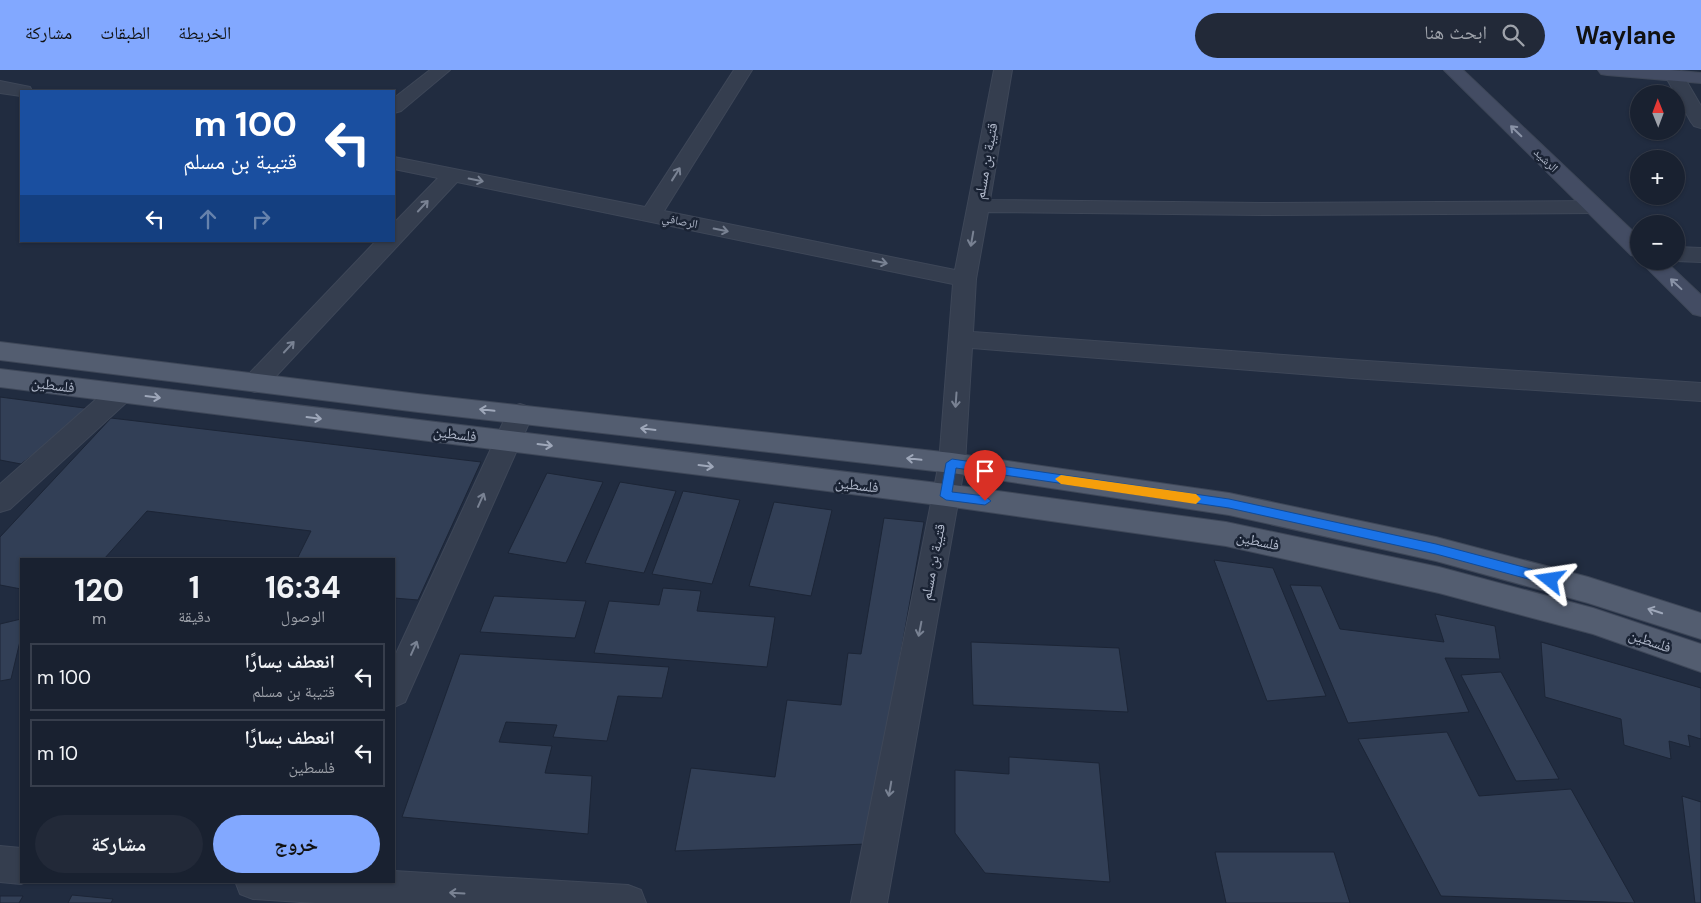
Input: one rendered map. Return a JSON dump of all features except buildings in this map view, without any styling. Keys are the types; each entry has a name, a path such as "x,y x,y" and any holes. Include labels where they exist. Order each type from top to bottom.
{"main road":[{"name":"الرشيد","path":"1453,70 1630,241"},
{"path":"1608,70 1673,73 1701,78"},
{"path":"1661,270 1701,308"},
{"name":"فلسطين","path":"0,351 255,383 952,463 1229,504 1436,549 1588,590 1701,626"},
{"name":"فلسطين","path":"0,378 507,440 1226,534 1439,580 1593,621 1701,658"},
{"path":"752,472 760,442"}],"street":[{"path":"0,72 7,70"},
{"path":"395,106 441,70"},
{"path":"651,215 743,70"},
{"name":"قتيبة بن مسلم","path":"869,903 952,463 965,279 1003,70"},
{"path":"1673,73 1701,122"},
{"path":"0,87 20,90"},
{"name":"الرصافي","path":"395,164 965,279"},
{"path":"395,235 452,175"},
{"path":"978,206 1261,209 1595,206"},
{"path":"255,383 388,242"},
{"path":"1685,254 1701,255"},
{"path":"961,339 1352,369 1701,392"},
{"path":"0,501 119,394"},
{"path":"395,690 520,414"},
{"path":"0,864 20,866"},
{"path":"265,883 305,890 628,903"}],"slow traffic":[{"path":"1061,479 1196,499"}],"route":[{"path":"985,501 946,496 952,463 1229,504 1436,549 1550,580"}]}
